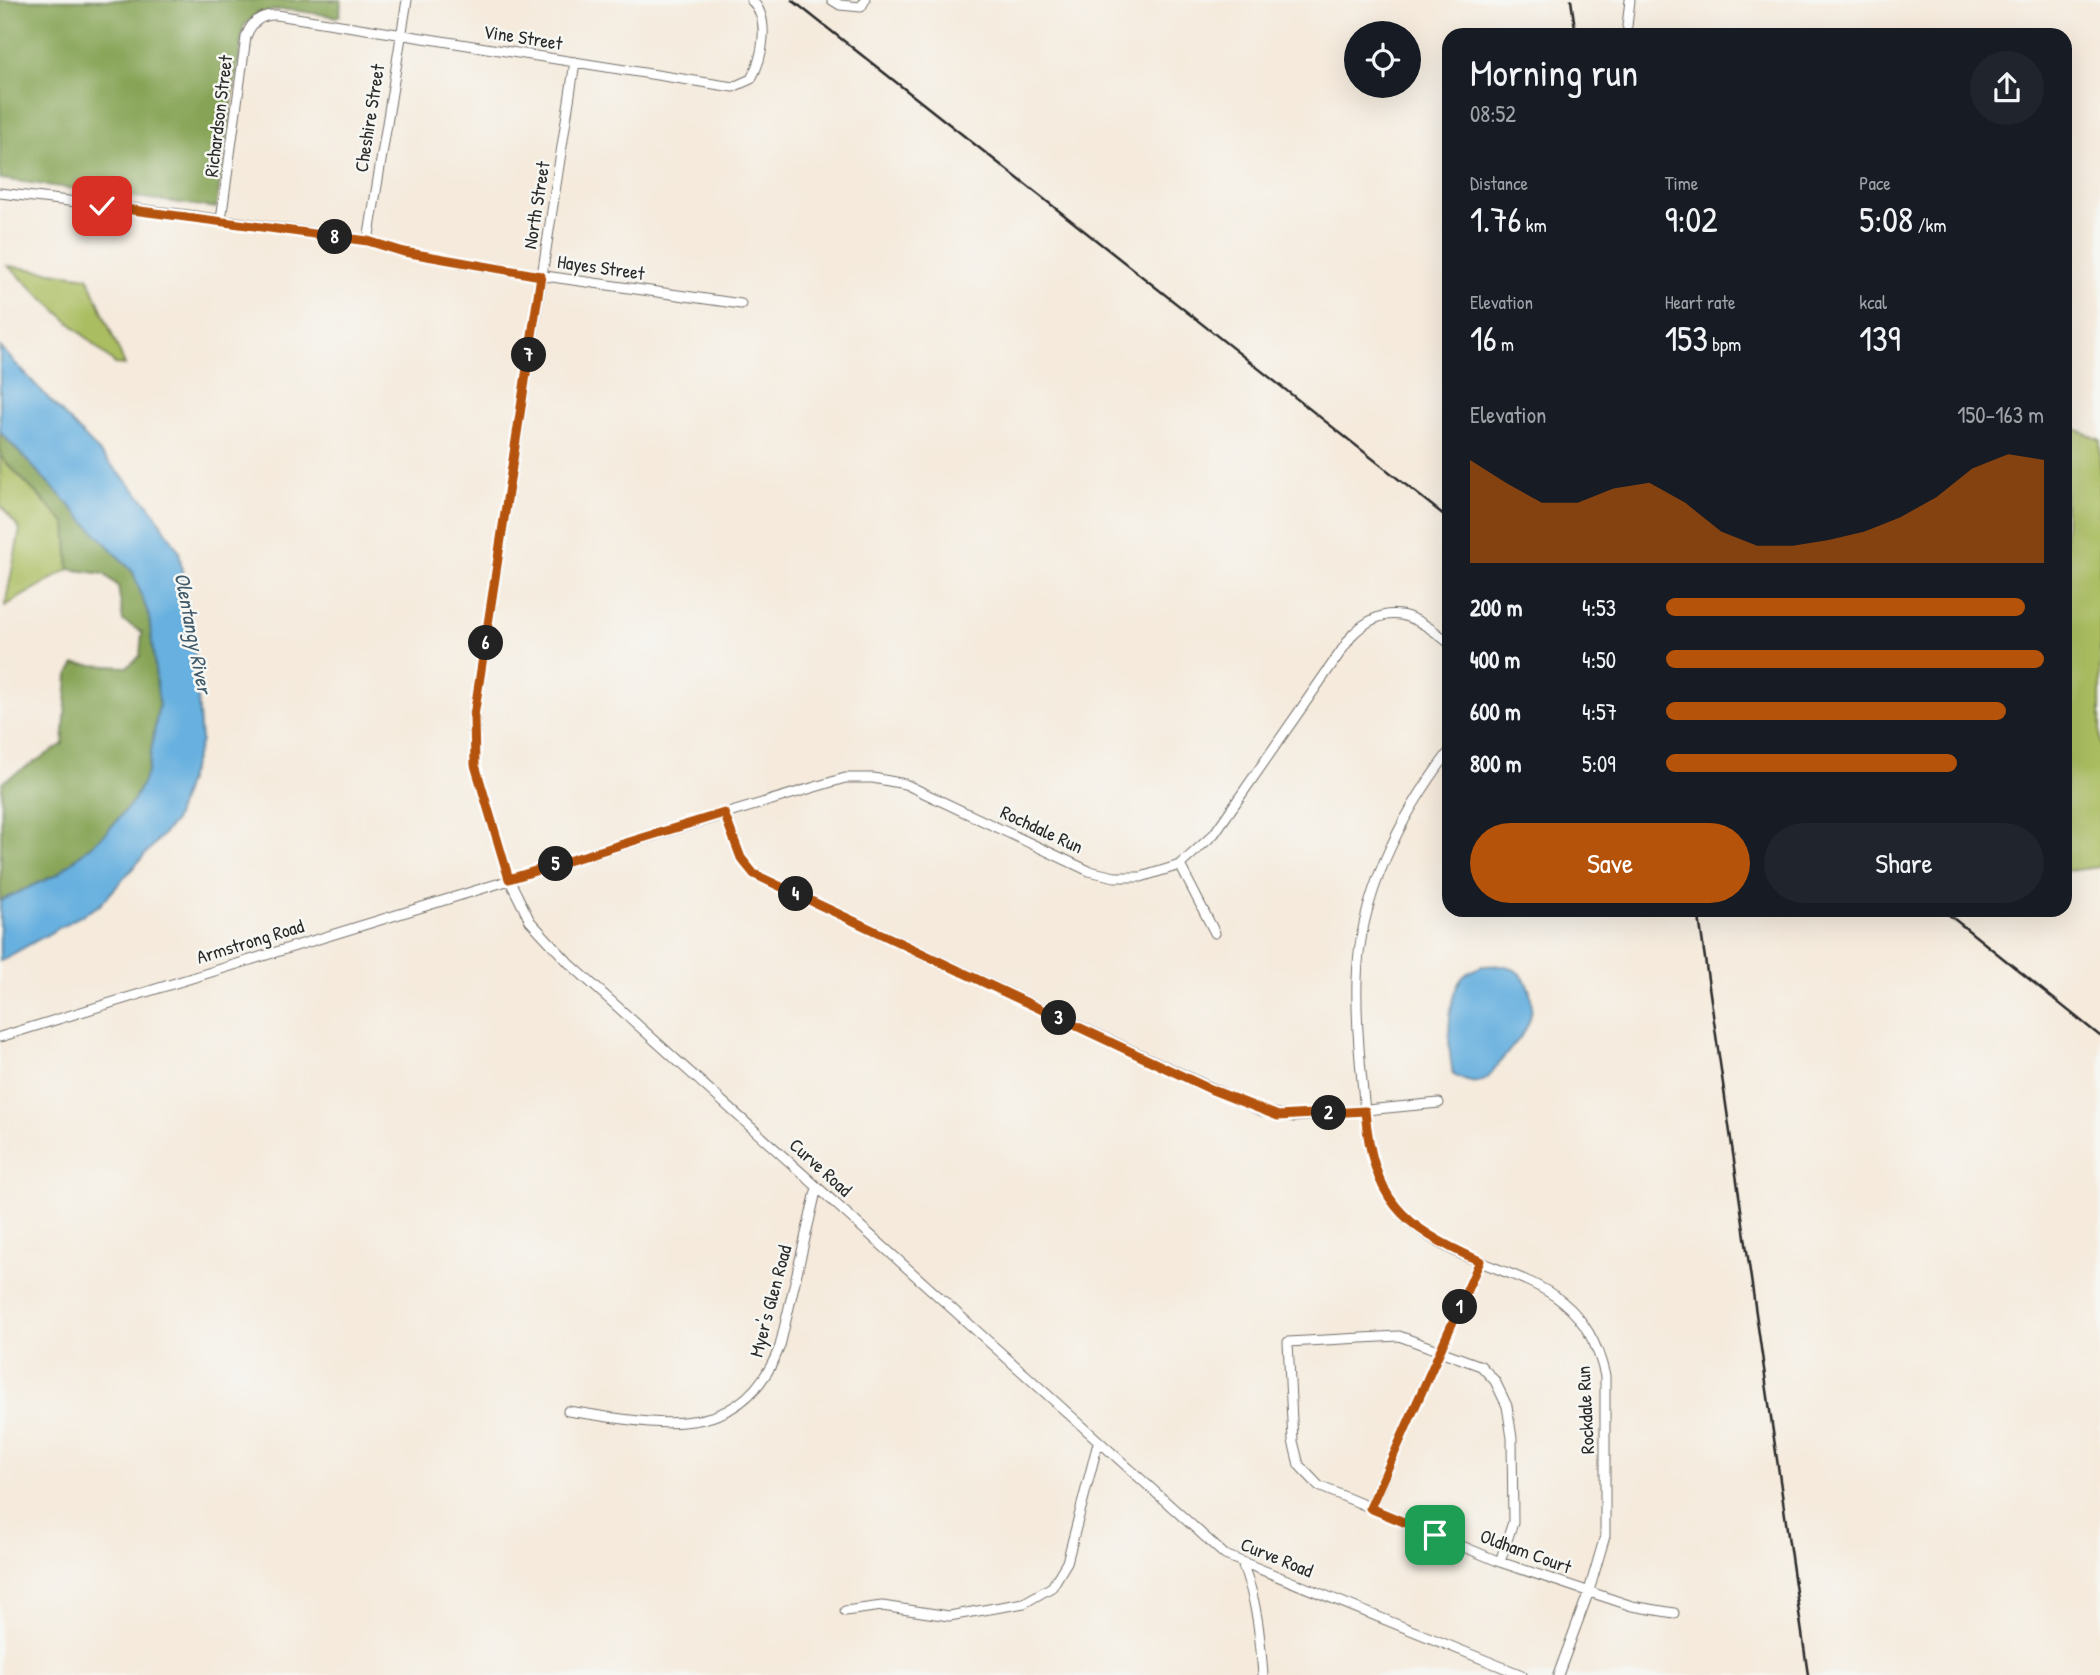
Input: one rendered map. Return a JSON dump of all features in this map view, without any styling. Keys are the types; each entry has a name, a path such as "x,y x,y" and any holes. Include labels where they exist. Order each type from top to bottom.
{"street":[{"name":"Cheshire Street","path":"368,241 407,0"},
{"name":"Vine Street","path":"258,19 277,15 740,87 755,72 760,50 761,15 751,0"},
{"path":"832,0 852,8 861,7 865,0"},
{"path":"1627,26 1630,0"},
{"name":"Richardson Street","path":"221,220 246,37 258,19"},
{"name":"North Street","path":"517,435 575,62"},
{"name":"Hayes Street","path":"0,193 368,241 404,252 541,276 741,304"},
{"name":"Curve Road","path":"517,435 473,734 478,778 510,879 522,907 548,942 1098,1443 1225,1555 1522,1675"},
{"name":"Rochdale Run","path":"510,879 845,778 873,778 905,784 1089,871 1115,877 1141,877 1180,865 1214,834 1345,645 1365,622 1382,615 1406,615 1423,621 1442,637"},
{"name":"Rockdale Run","path":"1442,761 1424,784 1391,845 1371,901 1357,977 1358,1044 1368,1150 1379,1181 1388,1196 1401,1212 1428,1236 1556,1295 1586,1327 1600,1356 1605,1376 1605,1536 1589,1591 1558,1675"},
{"path":"724,813 741,858 754,874 1186,1078 1278,1116 1439,1103"},
{"path":"1180,865 1215,933"},
{"name":"Armstrong Road","path":"0,1037 510,879"},
{"name":"Myer's Glen Road","path":"568,1411 661,1424 694,1423 726,1412 754,1391 774,1363 780,1346 817,1187"},
{"path":"1370,1508 1480,1261"},
{"name":"Oldham Court","path":"1441,1350 1399,1336 1289,1342 1293,1441 1298,1465 1319,1486 1500,1562 1632,1606 1674,1613"},
{"path":"1441,1350 1481,1366 1495,1381 1507,1406 1512,1438 1513,1522 1500,1562"},
{"path":"845,1611 882,1606 949,1616 1024,1603 1052,1587 1067,1562 1098,1443"},
{"path":"1242,1563 1254,1593 1259,1617 1263,1675"}],"green space":[{"path":"0,0 341,0 340,15 336,17 275,10 253,18 244,26 216,208 0,179"},
{"path":"8,266 88,277 125,365 115,364"},
{"path":"2072,427 2100,440 2100,867 2072,870"},
{"path":"0,432 133,572 149,616 159,704 148,771 134,800 107,832 58,874 0,901 2,782 63,744 68,675 75,664 127,667 140,656 142,632 123,621 118,586 104,574 69,569 66,524 0,456"},
{"path":"0,456 66,524 69,569 5,606 20,529 0,505"}],"water":[{"path":"0,347 150,506 179,551 195,656 201,741 174,822 100,905 0,961 0,901 58,874 107,832 134,800 148,771 159,704 149,616 133,572 0,432"},
{"path":"1482,966 1506,966 1517,972 1528,987 1532,1005 1528,1024 1520,1038 1487,1079 1474,1082 1454,1075 1450,1053 1450,1024 1457,986 1465,975"}],"railway":[{"path":"792,0 1442,513"},
{"path":"1571,0 1575,28"},
{"path":"1699,917 1808,1675"},
{"path":"1952,917 2100,1036"}],"route":[{"path":"102,206 188,215 368,241 404,252 541,276 474,716 475,765 509,879 724,813 741,858 754,874 1210,1089 1278,1116 1365,1111 1368,1150 1379,1181 1388,1196 1414,1225 1428,1236 1480,1261 1370,1508 1435,1535"}],"water label":[{"name":"Olentangy River","path":"193,633"}]}
